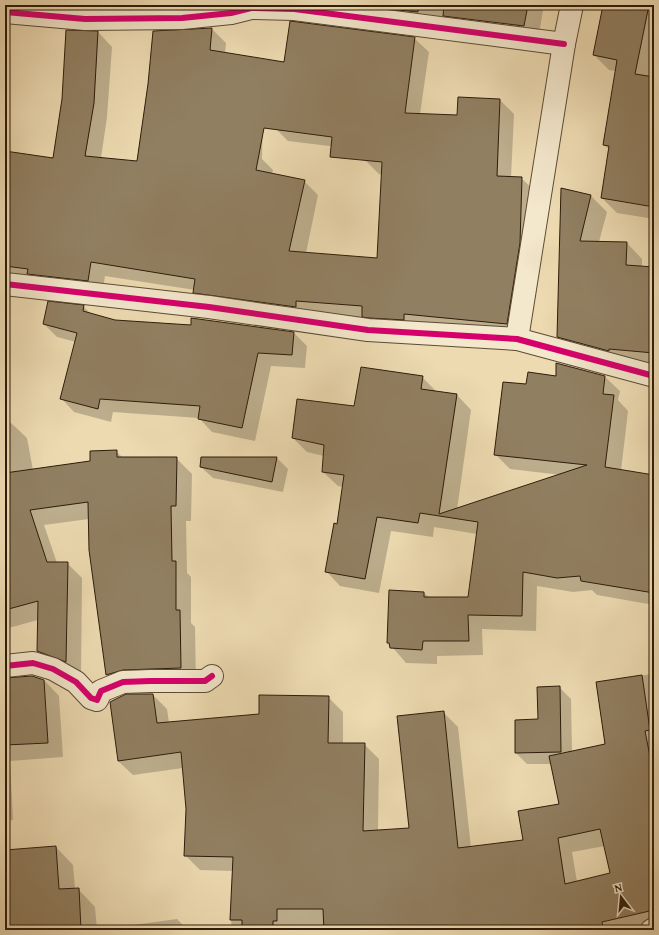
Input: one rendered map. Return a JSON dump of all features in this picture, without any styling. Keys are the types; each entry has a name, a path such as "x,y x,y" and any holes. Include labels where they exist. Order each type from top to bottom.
{"street":[{"path":"517,339 564,44 572,5"},
{"path":"5,12 86,19 182,18 231,13 251,8 294,8 564,44"},
{"path":"5,284 209,307 368,330 517,339 654,376"},
{"path":"5,666 33,663 52,669 76,682 91,698 97,700 102,691 123,682 150,680 205,681 212,676"}],"building":[{"path":"68,5 100,5 85,6"},
{"path":"390,5 419,5 418,12 389,9"},
{"path":"444,5 528,5 524,26 443,16"},
{"path":"603,5 649,5 635,74 654,77 654,207 601,198 609,146 603,145 617,60 593,55"},
{"path":"290,21 415,37 405,113 457,115 458,97 500,99 497,176 522,177 520,243 507,324 404,314 404,320 369,318 362,317 362,306 296,301 296,307 193,293 195,279 91,262 88,281 27,274 28,269 5,266 5,219 9,191 5,190 5,151 53,158 62,99 66,30 98,31 94,103 85,156 137,161 148,84 153,31 212,28 210,50 284,62","holes":["264,128 332,137 330,157 382,162 377,258 289,251 305,180 256,170"]},
{"path":"561,188 591,195 580,241 627,242 626,265 654,267 654,353 609,349 609,351 557,337"},
{"path":"48,301 84,305 83,311 115,320 191,325 191,318 294,332 292,355 258,353 242,428 198,419 200,406 100,399 98,409 60,399 77,333 43,324"},
{"path":"556,363 605,376 603,394 614,395 605,467 654,475 654,593 581,581 580,576 557,578 523,572 522,616 468,615 469,641 423,641 422,650 390,648 389,643 387,643 389,590 424,592 424,597 468,597 478,522 420,513 418,523 377,517 365,579 325,572 334,523 337,524 344,475 322,472 324,445 292,438 297,399 354,406 361,367 423,376 421,389 457,394 439,514 587,465 494,455 503,382 526,384 528,372 556,376"},
{"path":"117,450 117,457 177,457 176,506 171,506 172,561 176,561 176,610 180,610 181,668 123,670 106,675 89,550 88,502 30,510 47,562 68,562 66,662 37,651 38,601 5,610 5,473 90,461 90,451"},
{"path":"201,457 277,457 272,482 200,467"},
{"path":"642,675 650,730 645,731 654,777 654,910 602,922 603,927 586,930 324,930 323,909 277,909 277,921 273,921 273,930 242,930 242,920 230,920 233,857 184,856 186,809 181,752 118,761 110,702 126,694 153,694 157,723 259,714 259,695 329,696 328,743 365,743 363,831 409,828 397,716 444,711 458,848 523,840 518,811 559,804 549,756 605,744 596,682","holes":["600,829 610,873 565,884 558,838"]},
{"path":"32,676 44,680 48,743 5,745 5,678"},
{"path":"560,686 561,752 515,753 515,720 538,719 537,687"},
{"path":"56,846 59,889 79,888 81,930 5,930 5,850"}],"cycle path":[{"path":"5,12 85,19 182,18 231,13 251,8 294,9 564,44"},
{"path":"5,284 209,307 368,330 517,339 654,376"},
{"path":"5,666 33,663 53,669 76,682 91,698 97,700 101,691 123,682 205,681 212,676"}]}
